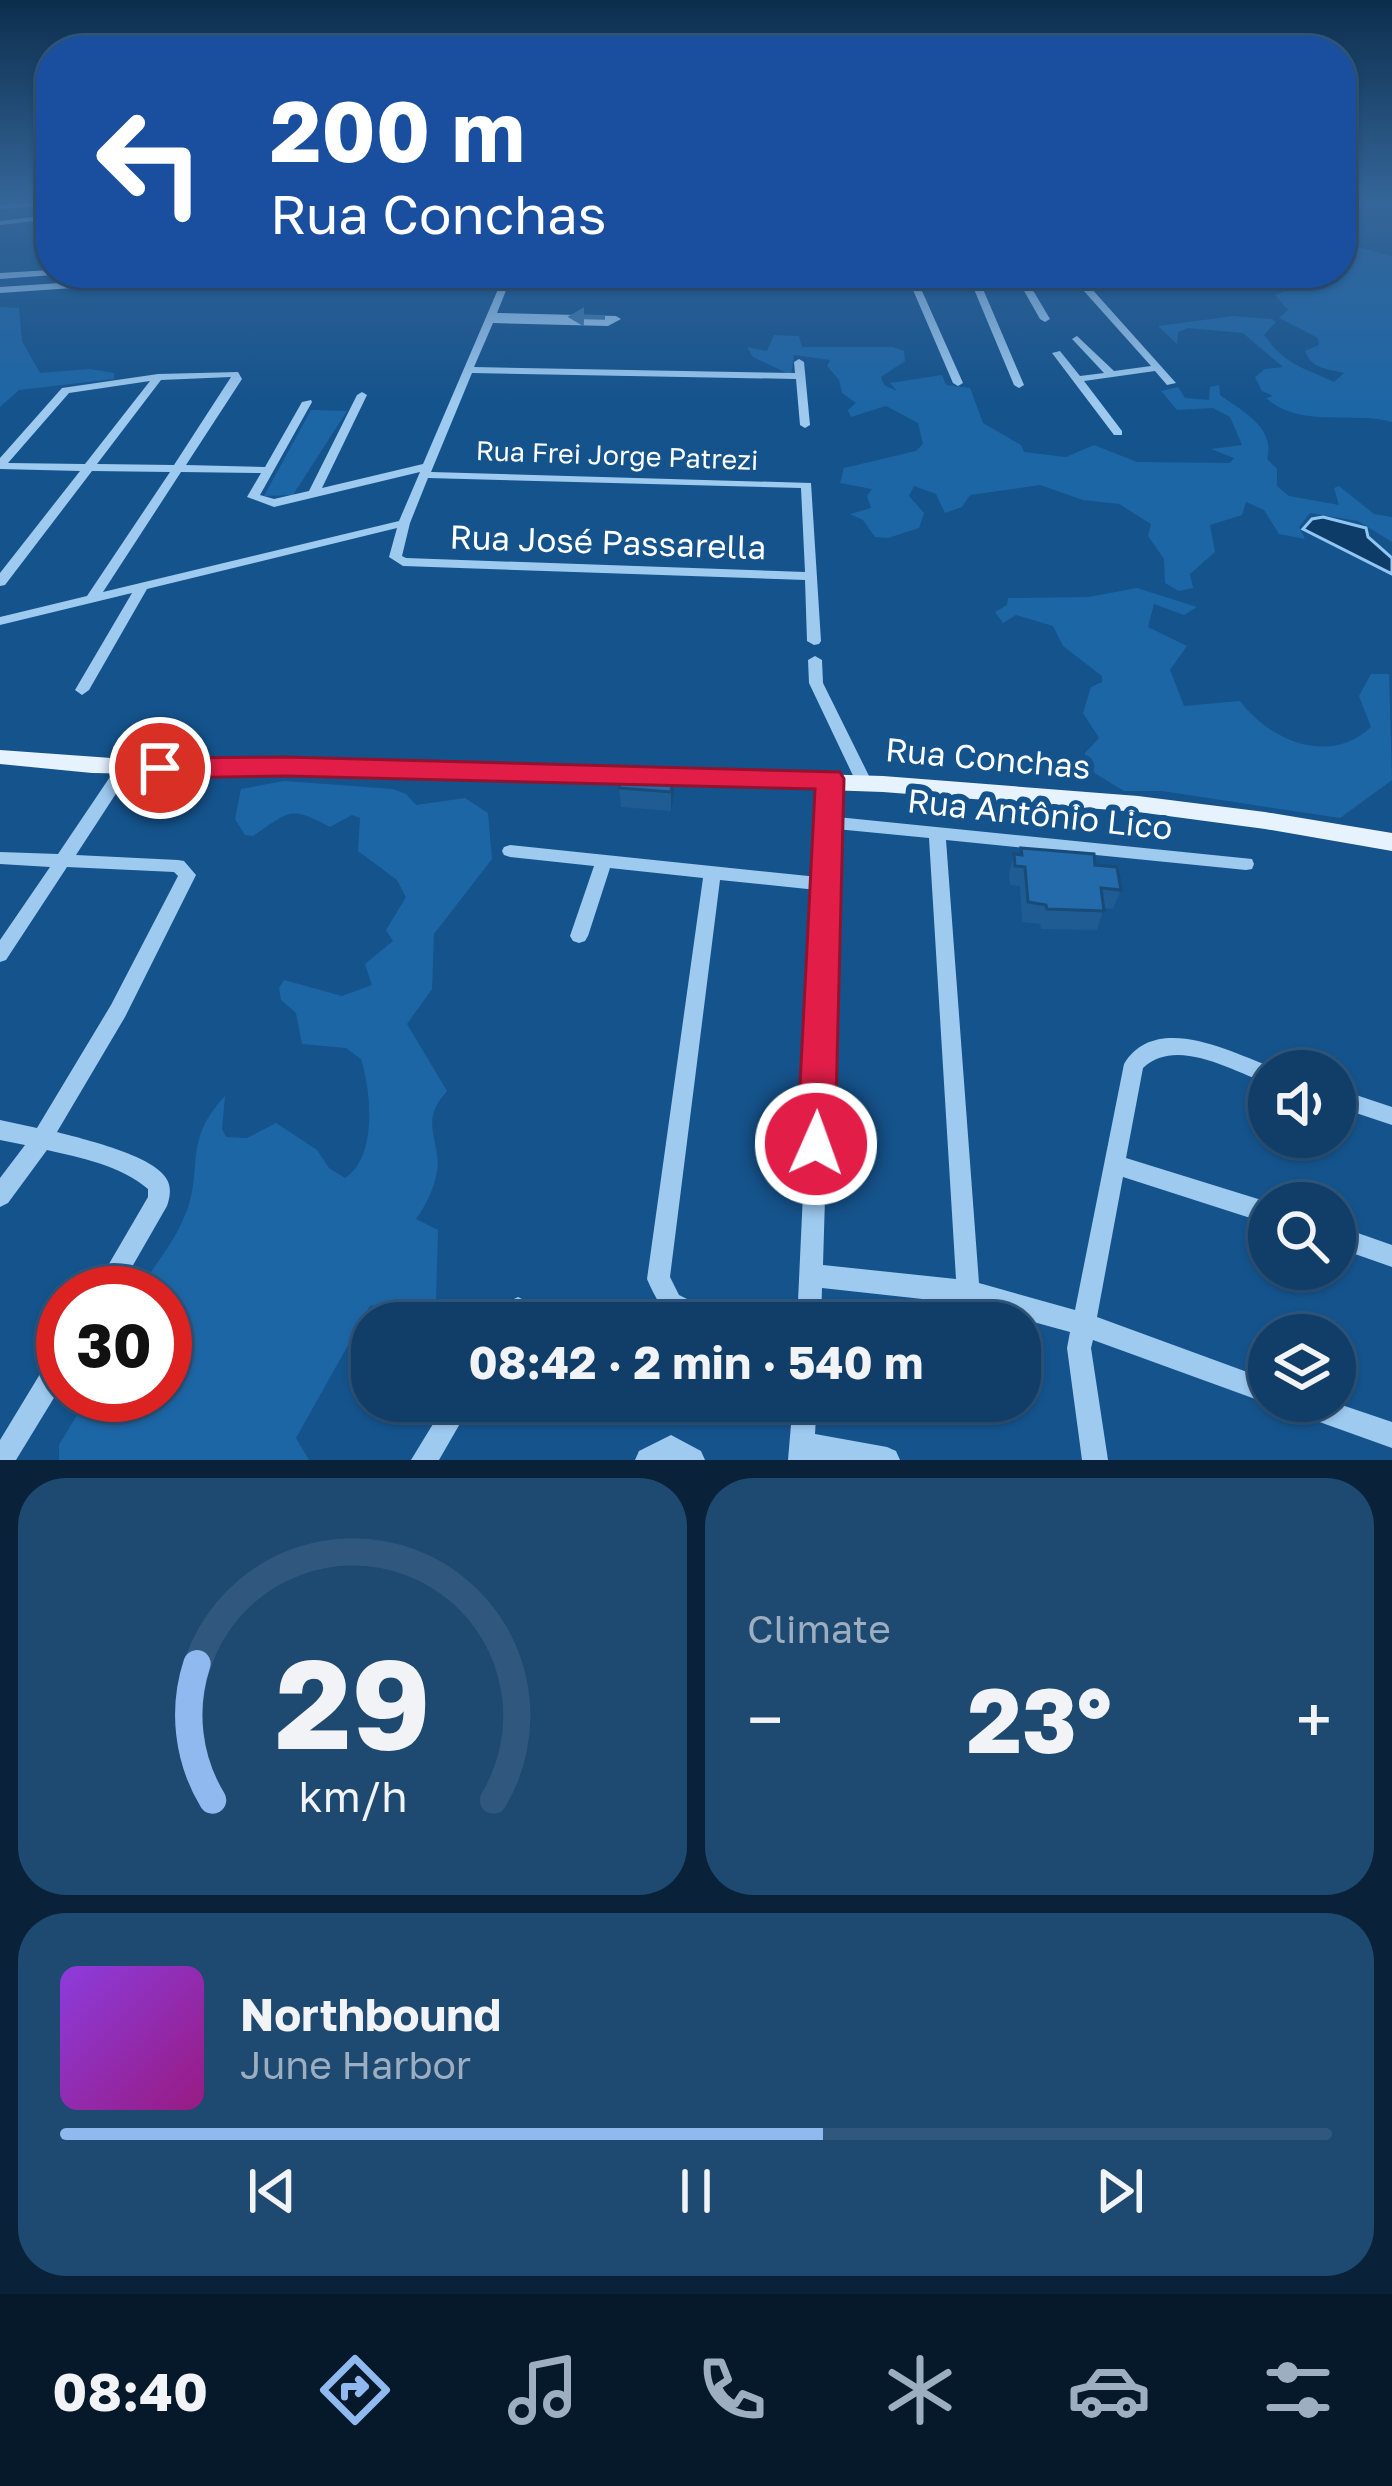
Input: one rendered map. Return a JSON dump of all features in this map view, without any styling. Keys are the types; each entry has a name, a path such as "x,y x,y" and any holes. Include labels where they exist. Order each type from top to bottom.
{"main road":[{"name":"Rua Conchas","path":"0,757 124,770 285,766 863,780 1131,803 1392,842"}],"street":[{"path":"0,276 36,274"},
{"path":"0,290 36,287"},
{"path":"0,621 404,523 502,288"},
{"path":"916,288 958,383"},
{"path":"978,288 1018,385"},
{"path":"1028,288 1046,319"},
{"path":"1088,288 1171,383"},
{"path":"490,318 616,319 490,318"},
{"path":"1077,339 1112,375"},
{"path":"1058,353 1118,433"},
{"path":"799,362 806,425"},
{"path":"1078,380 1158,368"},
{"path":"468,370 801,376"},
{"path":"0,465 63,392 226,371 237,379 93,597"},
{"path":"0,581 158,377"},
{"path":"313,494 362,395"},
{"path":"0,465 269,470 307,403"},
{"name":"Rua Frei Jorge Patrezi","path":"269,470 253,497 259,502 427,470 807,485 812,576"},
{"name":"Rua José Passarella","path":"404,523 395,557 403,562 812,576"},
{"path":"812,576 814,641"},
{"path":"82,690 143,585"},
{"path":"815,660 816,683 863,780"},
{"path":"0,955 124,770"},
{"path":"810,1302 830,779"},
{"name":"Rua Antônio Lico","path":"830,822 1246,864"},
{"path":"937,836 968,1292"},
{"path":"510,851 824,884"},
{"path":"0,858 178,866 187,875 118,1011 42,1139 0,1196"},
{"path":"579,935 604,861"},
{"path":"670,1302 658,1279 712,872"},
{"path":"1095,1460 1079,1369 1082,1324 1131,1076 1141,1054 1165,1045 1248,1069"},
{"path":"1356,1104 1392,1116"},
{"path":"0,1130 147,1173 158,1184 159,1199 120,1266"},
{"path":"1115,1164 1248,1206"},
{"path":"1356,1243 1392,1256"},
{"path":"812,1275 968,1292 1082,1324 1248,1384"},
{"path":"2,1460 36,1404"},
{"path":"424,1460 448,1422"},
{"path":"804,1422 803,1452 887,1460"},
{"path":"1353,1422 1392,1436"},
{"path":"649,1460 671,1448 692,1460"}],"shaded area":[{"path":"1356,268 1392,268 1392,422 1294,413 1266,398 1273,396 1262,391 1255,377 1265,369 1283,367 1243,333 1188,328 1178,332 1177,344 1158,326 1233,316 1272,319 1276,322 1264,335 1280,353 1334,382 1344,373 1316,365 1305,351 1319,345 1318,338 1279,318 1288,310 1275,295 1289,289 1285,288 1356,288"},
{"path":"0,307 19,308 22,341 40,373 90,369 114,373 114,379 19,390 0,407"},
{"path":"774,335 799,336 802,347 904,351 905,361 881,377 884,385 897,391 890,383 942,375 946,385 970,388 983,423 1021,445 1024,452 1066,457 1094,445 1137,462 1230,463 1234,458 1211,449 1242,445 1230,417 1213,408 1177,410 1161,391 1178,387 1185,398 1209,400 1210,387 1219,385 1220,395 1262,429 1267,459 1277,469 1277,486 1289,496 1339,505 1334,488 1339,486 1374,514 1392,517 1392,542 1358,521 1310,513 1299,527 1305,539 1279,534 1264,510 1246,502 1242,515 1210,525 1215,552 1190,574 1193,588 1179,591 1165,583 1164,559 1148,536 1151,524 1119,504 1083,500 1040,485 970,495 962,507 945,513 936,494 914,486 909,496 924,513 919,528 875,537 863,520 850,514 871,508 867,496 872,489 840,483 844,468 916,451 923,444 918,423 886,406 851,417 848,410 856,403 842,393 839,380 827,366 830,360 794,355 791,375 753,357 747,347 767,351"},
{"path":"311,410 347,411 293,495 264,496"},
{"path":"1323,517 1366,528 1368,537 1392,558 1392,574 1303,529 1312,519"},
{"path":"1137,588 1197,607 1184,615 1154,604 1148,627 1187,646 1170,670 1184,706 1240,701 1284,737 1301,744 1337,745 1371,727 1359,696 1371,674 1389,674 1392,780 1340,818 1162,791 1124,791 1086,768 1085,753 1099,738 1083,713 1091,687 1102,682 1102,676 1063,646 1053,626 1016,615 1003,623 995,612 1007,605 1008,598 1088,597"},
{"path":"284,781 393,789 416,805 465,798 488,813 492,859 434,934 432,989 407,1024 447,1091 432,1121 438,1162 435,1180 416,1219 438,1230 436,1299 351,1302 351,1340 296,1438 309,1460 59,1460 59,1445 73,1422 192,1422 192,1266 156,1266 190,1203 198,1143 211,1113 225,1096 222,1129 226,1137 247,1138 276,1123 317,1150 329,1168 345,1178 363,1155 369,1105 361,1059 346,1048 302,1044 296,1013 281,1000 279,988 284,980 342,996 372,985 365,964 393,941 386,930 406,897 397,880 358,851 360,818 352,815 330,827 290,814 253,836 245,835 235,819 241,789"}],"building":[{"path":"623,772 674,775 671,792 619,788"},
{"path":"1021,848 1094,854 1095,865 1117,867 1121,890 1101,888 1104,911 1047,909 1028,902 1025,867 1015,866 1014,854 1022,855"}],"route":[{"path":"160,768 285,766 830,779 816,1144"}]}
